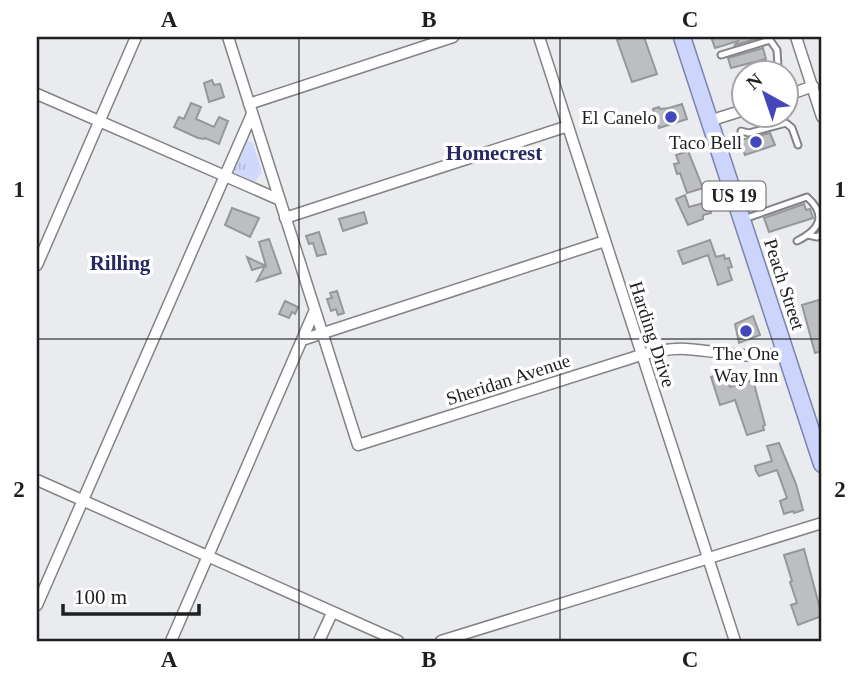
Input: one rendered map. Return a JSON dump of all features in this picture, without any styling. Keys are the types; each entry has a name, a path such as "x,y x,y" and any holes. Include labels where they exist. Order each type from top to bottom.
{"main road":[{"name":"Peach Street","path":"682,37 822,464"}],"street":[{"path":"37,265 136,37"},
{"path":"228,37 321,334"},
{"path":"37,605 225,176 251,109 453,37"},
{"name":"Harding Drive","path":"539,37 734,641"},
{"path":"796,37 822,117"},
{"path":"800,91 813,86"},
{"path":"37,94 280,200"},
{"path":"709,121 730,114"},
{"path":"285,218 568,126"},
{"path":"302,340 605,241"},
{"path":"171,641 314,312"},
{"name":"Sheridan Avenue","path":"321,334 358,445 641,355 676,349 747,357 785,352"},
{"path":"37,480 398,641"},
{"path":"441,641 822,523"},
{"path":"320,641 332,612"}],"lane":[{"path":"721,55 770,40 777,50 778,60"},
{"path":"741,131 749,133 786,123 792,128 798,145"},
{"path":"742,220 807,197 821,216 816,227 797,241"},
{"path":"808,235 814,237 822,233"}],"green space":[{"path":"247,140 253,144 262,172 255,182 234,172"}],"building":[{"path":"644,37 657,74 632,82 617,40"},
{"path":"711,37 759,37 759,38 715,48"},
{"path":"763,48 766,59 730,60 730,65 728,58"},
{"path":"212,80 214,85 220,84 224,97 209,102 204,83"},
{"path":"191,103 201,107 196,119 214,127 219,117 228,121 219,144 174,127 179,117 184,119"},
{"name":"El Canelo","path":"682,104 687,119 659,128 653,109"},
{"path":"770,133 775,145 745,155 740,140"},
{"path":"688,151 703,188 687,193 674,164 679,163 676,155"},
{"path":"685,195 689,207 707,202 711,213 688,225 676,199"},
{"path":"804,204 806,210 810,209 813,218 769,232 764,218"},
{"path":"232,208 259,218 250,237 225,225"},
{"path":"364,212 367,223 343,231 339,219"},
{"path":"319,232 326,254 317,256 313,243 309,244 306,236"},
{"path":"269,239 281,273 257,281 265,266 252,270 247,257 266,266 259,242"},
{"path":"710,240 716,257 724,255 725,259 729,258 732,267 728,268 732,280 718,285 708,255 683,264 678,251"},
{"path":"337,291 344,313 338,315 336,309 331,311 327,299 332,298 330,293"},
{"path":"822,299 822,351 815,353 802,305"},
{"path":"285,301 298,307 295,314 292,312 289,318 279,314"},
{"path":"753,316 760,335 739,343 735,324"},
{"path":"723,373 730,387 753,380 764,430 747,435 735,400 720,405 711,377"},
{"path":"779,443 796,484 803,510 794,513 784,514 780,501 787,498 777,470 759,476 756,471 755,466 772,461 767,446"},
{"path":"804,549 822,616 798,625 791,605 797,603 784,555"}],"place":[{"name":"El Canelo","path":"671,117"},
{"name":"Taco Bell","path":"756,142"},
{"name":"The One Way Inn","path":"746,331"}],"district":[{"name":"Homecrest","path":"494,153"},
{"name":"Rilling","path":"120,263"}]}
